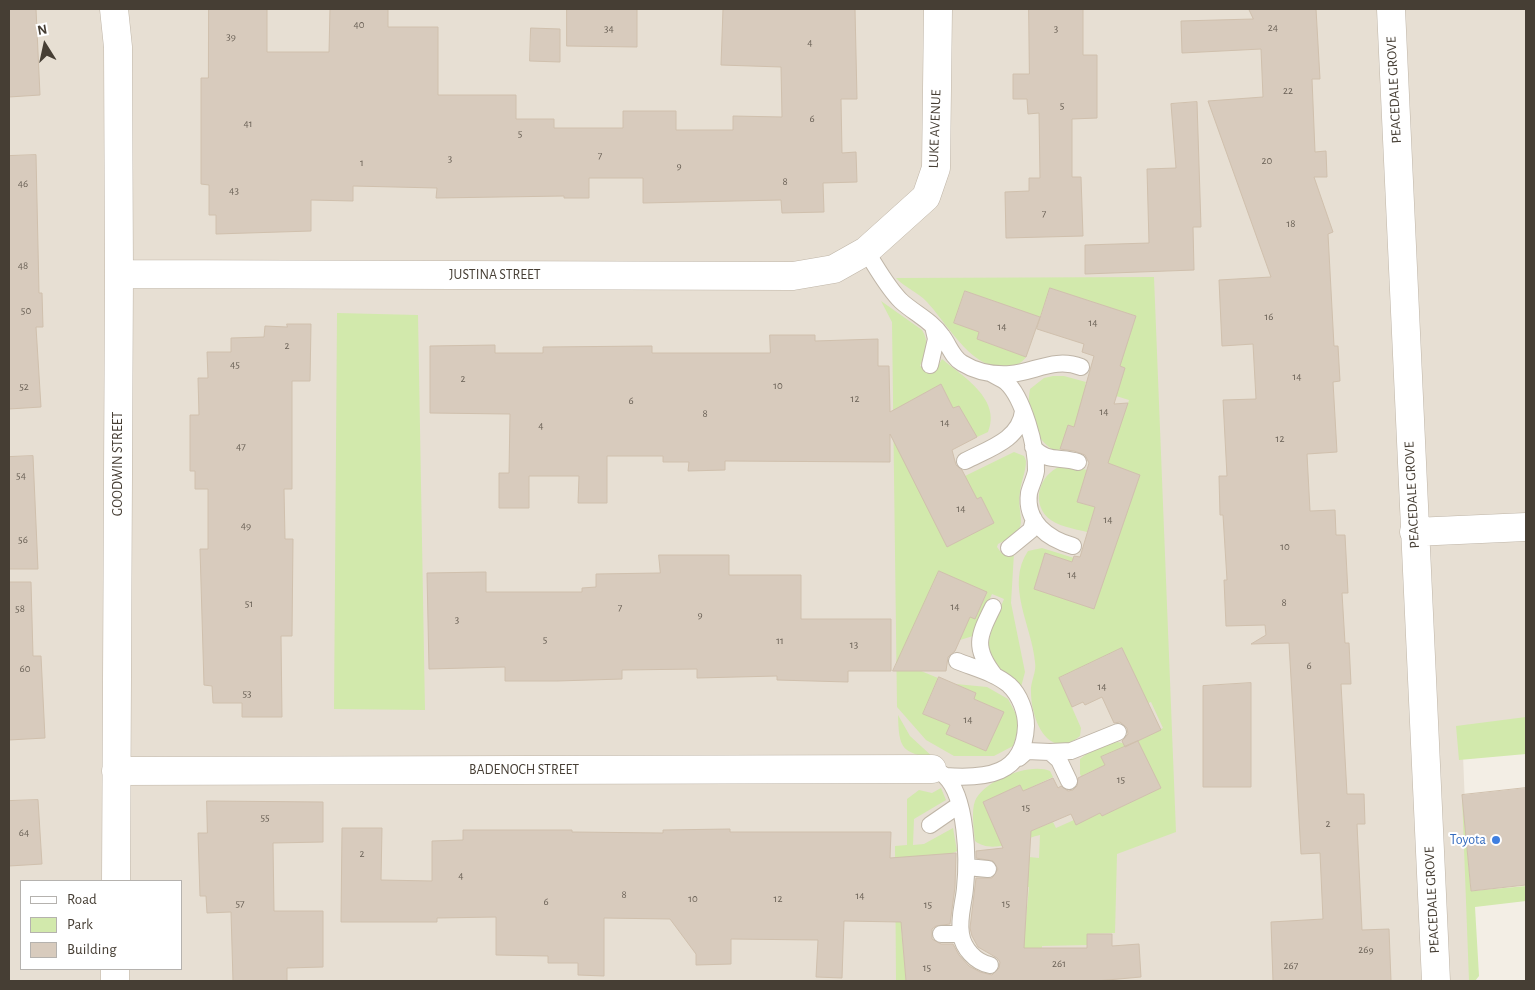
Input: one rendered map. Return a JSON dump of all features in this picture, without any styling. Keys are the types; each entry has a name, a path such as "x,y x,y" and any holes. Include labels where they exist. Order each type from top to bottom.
{"street":[{"name":"GOODWIN STREET","path":"114,9 118,46 119,274 116,880"},
{"name":"GOODWIN STREET","path":"118,46 122,9"},
{"name":"LUKE AVENUE","path":"866,251 926,197 936,168 938,9"},
{"name":"PEACEDALE GROVE","path":"1391,9 1436,981"},
{"name":"JUSTINA STREET","path":"119,274 793,276 834,269 866,251"},
{"path":"1414,532 1526,527"},
{"name":"BADENOCH STREET","path":"116,771 939,772"}],"lane":[{"path":"866,251 888,286 902,302 933,326 960,362 978,372 992,374 1028,372 1042,365 1056,363 1081,367"},
{"path":"930,366 936,339 933,326"},
{"path":"992,374 1006,382 1016,395 1023,411 1033,447 1036,473 1029,495 1034,519 1031,530 1009,548"},
{"path":"965,461 1003,441 1015,432 1022,421 1023,411"},
{"path":"1033,447 1040,455 1050,459 1078,462"},
{"path":"1034,519 1056,541 1073,546"},
{"path":"992,607 979,642 980,654 995,676"},
{"path":"957,661 995,676 1009,685 1019,697 1026,718 1024,747 1019,758"},
{"path":"939,772 976,776 995,772 1008,767 1027,751 1071,751 1118,732"},
{"path":"1050,752 1059,760 1069,781"},
{"path":"939,772 953,788 959,805 966,844 967,867 961,934 968,952 984,964 990,965"},
{"path":"930,825 959,805"},
{"path":"967,867 988,869"},
{"path":"941,934 961,934"}],"shaded area":[{"path":"9,9 1526,9 1526,724 1462,730 1472,981 9,981"}],"green space":[{"path":"1154,277 1176,832 1117,854 1115,933 1087,934 1087,945 1042,946 1041,981 1020,981 1029,887 1027,887 1029,857 1039,858 1040,835 1007,845 990,847 975,841 973,810 975,801 980,794 997,780 1020,771 1041,769 1050,771 1053,777 1023,791 1020,785 983,802 999,838 1031,831 1053,822 1056,828 1074,820 1076,824 1100,813 1102,816 1161,788 1138,741 1163,728 1151,702 1148,703 1122,648 1059,678 1081,728 1080,736 1069,743 1059,744 1050,741 1044,734 1038,725 1032,703 1031,688 1035,662 1019,592 1022,564 1028,551 1042,548 1074,558 1072,562 1045,553 1034,589 1094,609 1140,475 1100,460 1117,436 1129,400 1116,396 1125,368 1094,358 1120,365 1136,316 1050,288 1040,317 965,291 954,323 979,332 977,339 1026,357 1017,364 997,367 985,363 974,356 963,346 920,295 903,285 896,278"},
{"path":"881,301 922,330 926,344 920,366 934,373 942,359 978,389 990,409 991,420 988,432 977,437 959,406 953,408 941,384 910,401 937,456 947,547 994,523 981,497 977,499 965,476 1014,452 1024,456 1026,461 1019,502 1020,528 1016,533 998,544 997,547 1002,554 1014,553 1011,603 1025,672 1021,687 996,669 989,653 991,634 1004,599 992,594 973,636 960,640 970,617 975,618 987,593 939,571 928,595 909,666 938,678 923,714 950,725 947,734 986,751 1004,712 974,699 976,693 956,684 987,687 1008,699 1018,718 1019,728 1013,746 994,756 954,756 926,740 897,707 892,322"},
{"path":"337,313 418,315 425,710 334,709"},
{"path":"1064,376 1086,382 1085,385 1091,387 1078,428 1068,425 1059,453 1038,435 1029,408 1030,389 1044,378"},
{"path":"1064,465 1087,470 1077,502 1095,507 1087,532 1055,523 1047,517 1039,502 1039,494 1044,479 1056,468"},
{"path":"898,715 910,736 935,759 915,754 904,747 899,735"},
{"path":"1526,717 1526,754 1459,760 1456,726"},
{"path":"1118,742 1129,745 1101,757 1105,765 1083,775 1088,784 1086,785 1080,774 1080,759 1089,752 1107,744"},
{"path":"941,788 946,800 914,819 913,845 924,844 953,828 957,851 953,853 901,928 906,981 896,981 895,846 907,845 907,799 919,790 932,793"},
{"path":"1462,795 1471,891 1526,886 1526,901 1475,907 1479,976 1475,981 1469,981"}],"building":[{"path":"9,9 36,9 40,95 9,97"},
{"path":"209,9 267,9 267,52 329,52 330,9 388,9 388,27 438,27 438,95 516,95 516,119 554,119 554,128 623,128 623,111 676,111 676,130 733,130 733,116 782,117 781,67 721,65 723,9 855,9 857,99 841,99 842,153 856,152 857,182 823,183 824,212 782,213 781,200 643,203 643,178 589,178 589,198 564,198 564,196 436,198 437,188 353,186 353,201 311,200 311,231 216,234 216,215 209,215 209,185 201,184 201,78 208,78"},
{"path":"567,9 637,9 637,47 567,46"},
{"path":"1029,9 1083,9 1083,55 1097,55 1097,118 1072,119 1072,177 1081,177 1083,236 1006,238 1005,192 1029,191 1029,178 1040,178 1039,113 1028,114 1027,99 1013,99 1013,74 1029,74"},
{"path":"1249,9 1316,9 1320,79 1312,79 1315,152 1326,151 1327,177 1314,177 1333,232 1328,234 1334,346 1338,346 1340,381 1333,382 1337,452 1307,454 1310,511 1335,510 1336,535 1345,535 1348,593 1342,593 1345,643 1349,643 1351,684 1341,684 1347,794 1364,794 1365,824 1357,824 1362,930 1389,929 1391,981 1273,981 1271,922 1323,919 1320,853 1301,854 1289,643 1251,644 1266,635 1265,625 1226,626 1224,580 1227,580 1223,515 1220,515 1219,476 1227,476 1223,400 1256,399 1253,344 1222,346 1219,280 1271,277 1208,101 1263,97 1261,49 1182,53 1181,21 1253,19"},
{"path":"531,28 560,29 560,62 530,61"},
{"path":"1197,102 1201,227 1193,227 1194,270 1085,274 1085,245 1149,243 1147,169 1176,168 1171,104"},
{"path":"36,155 39,293 42,293 43,327 36,327 41,407 9,409 9,156"},
{"path":"1050,288 1136,316 1120,366 1125,368 1114,404 1128,403 1108,463 1140,475 1094,609 1034,589 1045,553 1072,562 1074,556 1080,557 1095,507 1077,502 1089,463 1085,455 1060,449 1068,425 1074,427 1094,356 1082,352 1084,344 1037,329"},
{"path":"965,291 1040,317 1026,357 977,339 979,332 954,323"},
{"path":"287,324 311,324 310,381 292,381 292,489 284,489 285,539 293,539 292,636 281,636 282,717 242,717 242,703 213,703 212,686 204,685 200,549 208,549 208,489 195,489 195,471 190,471 190,415 199,415 198,378 208,378 207,352 231,352 231,338 264,337 265,326 287,327"},
{"path":"770,335 815,335 815,341 878,339 878,366 889,366 890,412 941,384 953,408 959,406 977,437 952,450 956,465 962,470 977,499 981,497 994,523 947,547 890,434 890,462 725,461 725,470 688,471 689,462 663,462 663,456 607,456 607,503 578,503 579,476 529,476 529,508 499,508 499,473 509,473 510,414 430,413 430,346 495,345 495,353 543,353 543,347 652,346 652,353 770,353"},
{"path":"33,456 38,569 9,569 9,457"},
{"path":"659,555 729,555 729,575 801,575 801,619 891,619 891,671 848,671 848,682 777,680 777,676 697,678 697,669 622,670 622,679 505,681 505,667 429,669 427,573 486,572 486,592 582,592 582,588 596,587 596,574 660,573"},
{"path":"939,571 987,592 975,619 970,617 955,651 948,657 946,671 893,671"},
{"path":"9,582 31,582 33,656 41,656 45,738 9,740"},
{"path":"1122,648 1161,730 1125,747 1122,741 1128,734 1127,728 1120,722 1114,723 1102,697 1085,705 1083,702 1072,707 1059,678"},
{"path":"939,677 976,693 974,699 1004,712 986,751 946,734 950,725 923,714"},
{"path":"1251,683 1251,787 1203,787 1203,686"},
{"path":"1138,741 1161,788 1102,816 1100,813 1076,825 1071,814 1031,831 1024,948 1087,948 1087,934 1112,934 1112,946 1139,944 1141,977 1096,981 906,981 901,922 844,921 842,978 816,977 818,940 731,939 731,964 696,965 696,954 670,919 604,918 604,976 578,975 578,963 548,963 548,956 496,955 496,917 437,918 437,922 341,922 342,828 382,828 381,880 432,881 432,841 463,840 463,830 572,830 572,832 663,833 663,830 730,829 730,832 891,832 890,858 956,853 955,887 950,924 936,926 932,929 932,939 941,944 953,944 959,955 969,966 980,972 992,975 999,968 1000,962 997,958 978,947 970,928 976,878 992,878 998,869 993,861 976,858 976,851 1003,848 983,802 1020,785 1023,791 1053,778 1058,788 1061,786 1068,791 1073,790 1077,786 1078,778 1105,765 1101,757"},
{"name":"Toyota","path":"1526,788 1526,885 1471,891 1462,795"},
{"path":"38,800 42,864 9,866 9,801"},
{"path":"207,801 323,802 323,842 273,843 274,911 323,911 323,967 287,968 287,981 233,981 231,912 207,913 206,896 200,896 198,833 207,833"}],"place":[{"name":"Toyota","path":"1496,840"}]}
